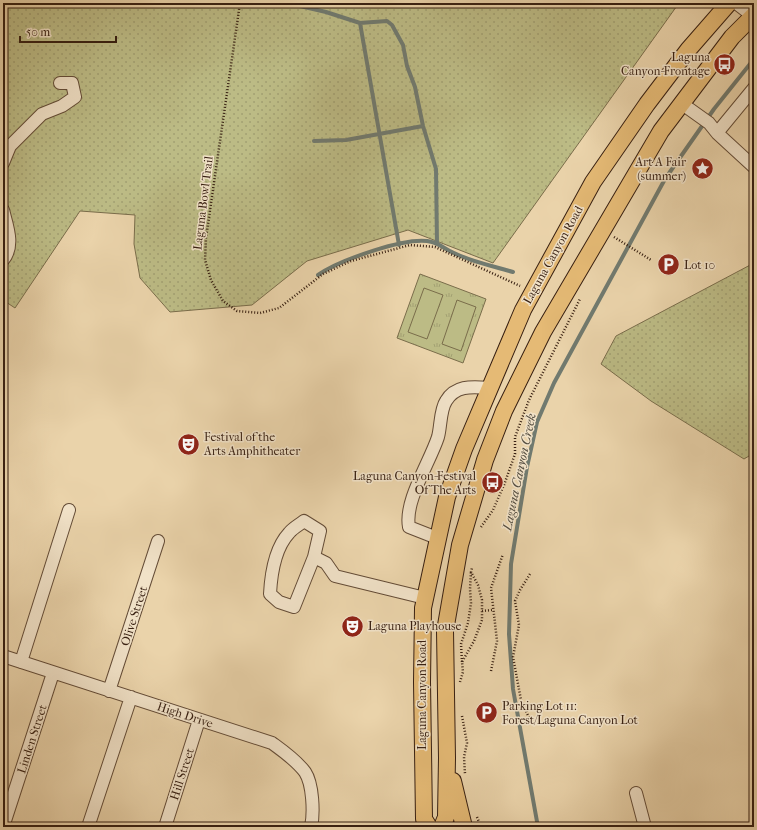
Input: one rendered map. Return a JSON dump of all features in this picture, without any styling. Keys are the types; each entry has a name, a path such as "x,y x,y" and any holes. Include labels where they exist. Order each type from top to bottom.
{"main road":[{"name":"Laguna Canyon Road","path":"429,827 424,819 422,641 425,598 447,497 461,456 523,310 593,182 647,104 688,50 729,3"},
{"name":"Laguna Canyon Road","path":"442,827 446,817 447,758 445,631 460,545 485,460 504,411 539,340 661,131 732,38 754,16"},
{"path":"437,538 460,545"},
{"path":"447,758 464,827"}],"street":[{"path":"736,3 754,16"},
{"path":"3,163 10,146 42,114 62,106 75,97 72,83 60,83"},
{"path":"717,133 754,88"},
{"path":"681,103 704,120 754,167"},
{"path":"3,210 10,239 7,255 3,260"},
{"path":"437,538 409,527 408,521 414,495 438,437 446,401 458,390 467,386 491,388"},
{"path":"21,662 69,510"},
{"path":"304,521 320,531 314,557 294,607 279,602 270,594 271,576 279,550 288,533 304,521"},
{"name":"Olive Street","path":"109,691 158,541"},
{"path":"314,557 326,563 335,576 425,598"},
{"name":"High Drive","path":"3,656 272,743 288,754 305,773 311,793 313,818 311,827"},
{"name":"Linden Street","path":"3,827 53,673"},
{"path":"88,827 131,697"},
{"name":"Hill Street","path":"164,827 199,720"},
{"path":"636,793 645,827"}],"path":[{"name":"Laguna Bowl Trail","path":"240,3 206,238 205,260 211,280 223,301 237,311 260,313 279,308 323,274 350,261 410,245 435,247 533,292"},
{"path":"610,243 616,230"},
{"path":"625,244 651,260"},
{"path":"478,531 493,510 515,454 515,437 521,420 563,330 578,306 582,292"},
{"path":"491,671 496,641 491,588 503,554"},
{"path":"458,689 464,672 461,644 468,623 471,603 470,589 472,566"},
{"path":"462,662 474,641 482,620 480,592 471,572"},
{"path":"530,574 515,601 520,625 514,657 521,700 530,720"},
{"path":"482,611 492,610"},
{"path":"460,708 467,743 464,757 465,776"},
{"path":"473,813 479,819 481,827"}],"green space":[{"path":"3,3 679,3 493,263 408,230 307,261 252,305 170,312 140,278 134,244 135,215 80,211 15,308 3,300"},
{"path":"754,263 754,453 744,459 651,401 601,364 616,336"},
{"path":"420,274 486,299 463,363 397,338"},
{"path":"424,288 443,295 427,339 408,332"},
{"path":"457,300 476,307 461,351 442,344"}],"waterway":[{"path":"287,3 326,12 360,23 387,21 392,25 403,45 407,66 415,87 423,126 436,169 437,244"},
{"path":"360,23 399,245"},
{"name":"Laguna Canyon Creek","path":"538,827 513,689 509,634 511,564 527,467 537,422 554,383 665,179 714,109 754,59"},
{"path":"314,141 346,140 423,126"},
{"path":"318,275 341,263 374,251 407,242 421,241 435,243 468,259 513,272"}],"place":[{"name":"Laguna Canyon-Frontage","path":"725,64"},
{"name":"Art A Fair (summer)","path":"702,169"},
{"name":"Lot 10","path":"668,265"},
{"name":"Festival of the Arts Amphitheater","path":"189,444"},
{"name":"Laguna Canyon-Festival Of The Arts","path":"492,483"},
{"name":"Laguna Playhouse","path":"352,626"},
{"name":"Parking Lot 11: Forest/Laguna Canyon Lot","path":"487,713"}]}
